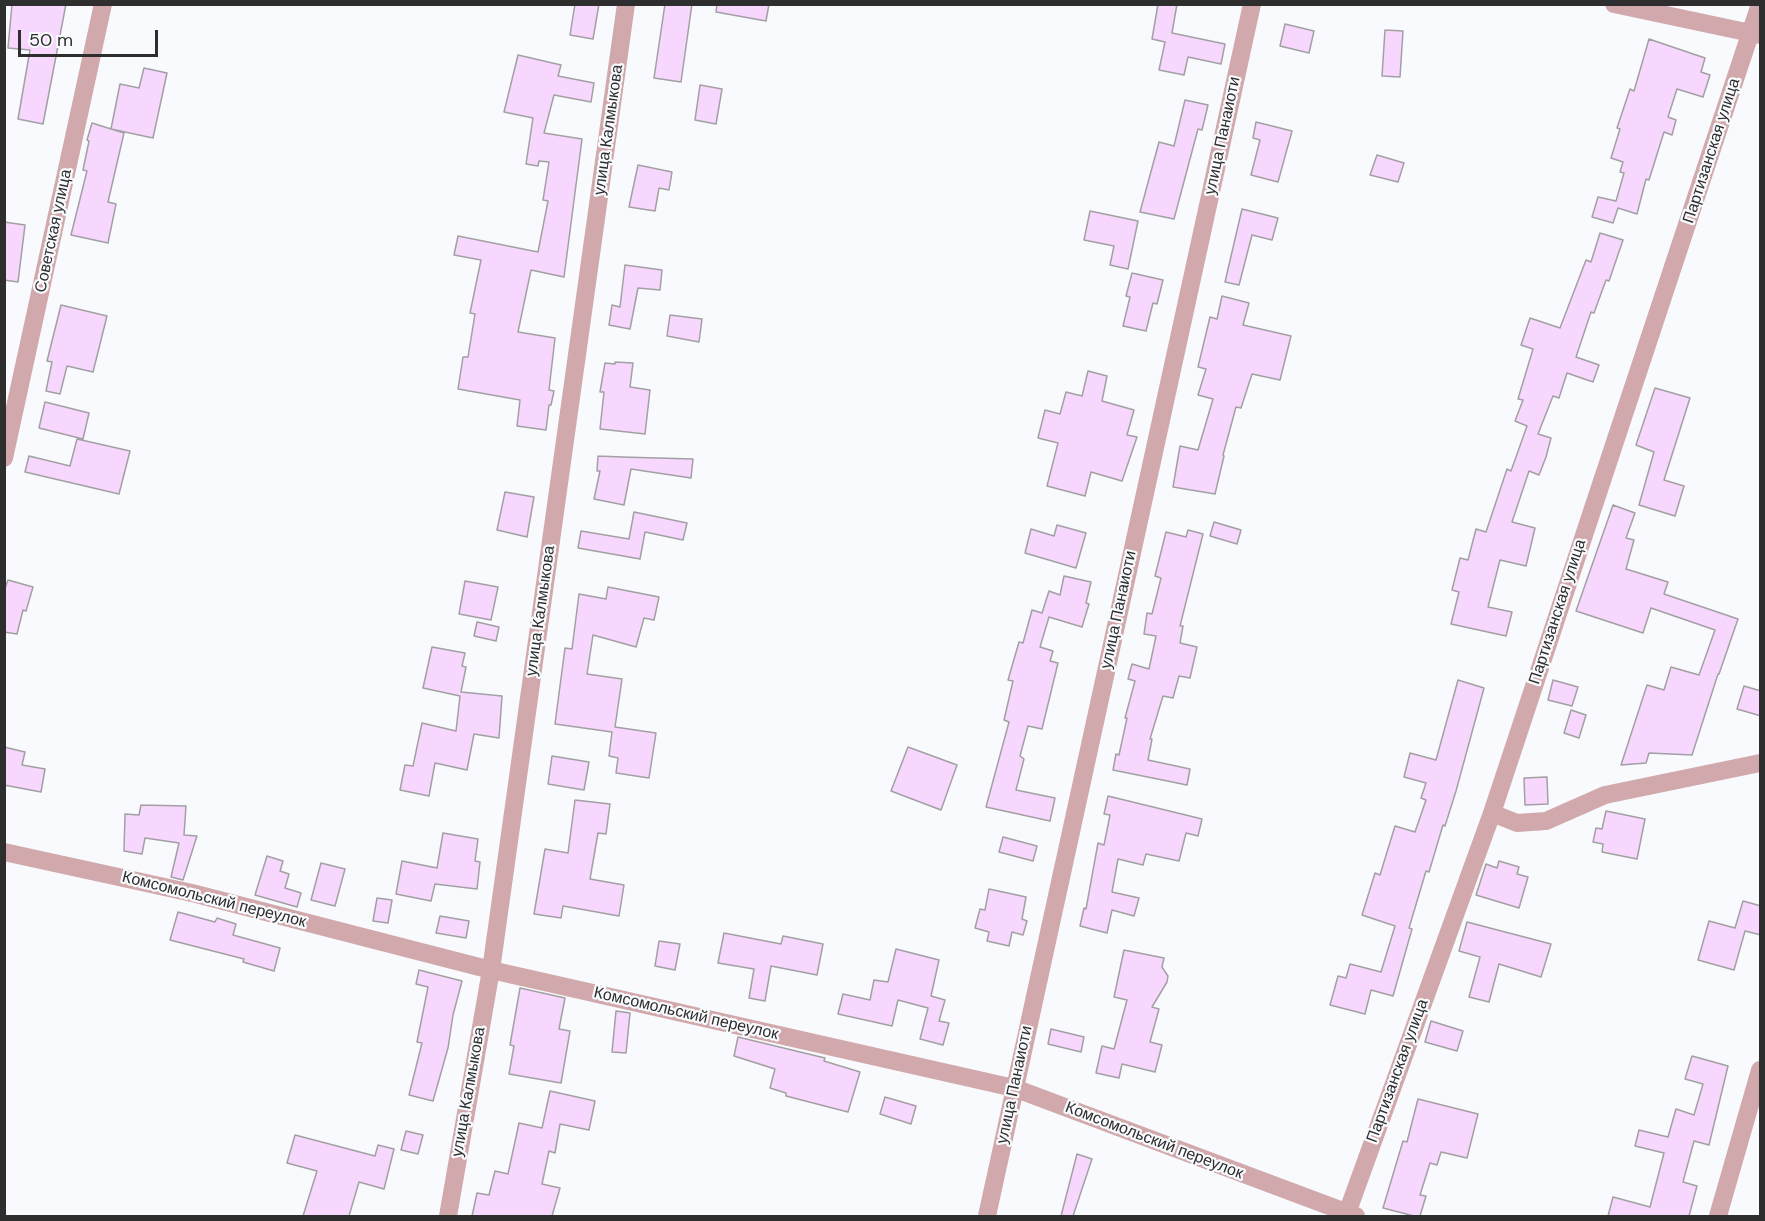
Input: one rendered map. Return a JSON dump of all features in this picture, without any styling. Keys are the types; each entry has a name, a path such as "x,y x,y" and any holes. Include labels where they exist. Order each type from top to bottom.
{"street":[{"name":"Советская улица","path":"4,458 103,4"},
{"name":"улица Калмыкова","path":"448,1216 490,970 626,4"},
{"name":"улица Панаиоти","path":"987,1216 1252,4"},
{"path":"1614,4 1756,34"},
{"name":"Партизанская улица","path":"1349,1216 1492,813 1756,34 1760,4"},
{"path":"1492,813 1517,823 1546,821 1605,795 1761,763"},
{"name":"Комсомольский переулок","path":"4,852 192,893 490,970 1014,1088 1349,1216"},
{"path":"1718,1216 1761,1070"}],"building":[{"path":"12,4 66,4 43,124 18,119 30,50 8,48"},
{"path":"575,4 599,4 593,39 570,35"},
{"path":"665,4 692,4 681,82 654,78"},
{"path":"717,4 769,4 766,21 716,12"},
{"path":"1158,4 1177,4 1172,33 1225,44 1221,64 1188,57 1184,75 1159,70 1165,42 1152,39"},
{"path":"1285,24 1314,31 1309,53 1280,46"},
{"path":"1385,30 1403,31 1400,77 1382,76"},
{"path":"1649,39 1705,58 1701,72 1710,75 1703,97 1677,89 1668,117 1676,120 1672,135 1664,132 1649,180 1646,179 1637,214 1618,208 1613,223 1592,217 1598,197 1616,201 1624,173 1620,172 1623,162 1611,158 1620,129 1617,128 1630,89 1634,91"},
{"path":"518,55 561,65 558,76 594,83 591,102 554,95 544,133 582,139 564,277 531,270 518,332 555,338 549,390 554,391 551,405 549,405 546,430 517,426 520,400 458,389 463,357 468,357 475,314 470,313 481,260 454,255 458,236 538,252 548,201 543,200 549,162 539,161 538,166 526,164 533,118 504,112"},
{"path":"144,68 167,73 153,138 111,129 120,84 139,88"},
{"path":"700,85 722,89 716,124 695,120"},
{"path":"1185,100 1208,105 1202,130 1198,129 1174,219 1140,212 1159,142 1174,146"},
{"path":"1256,122 1292,131 1278,182 1251,175 1260,140 1253,138"},
{"path":"92,123 124,133 108,202 116,204 108,243 71,235 87,171 83,170"},
{"path":"1377,155 1404,163 1398,182 1370,175"},
{"path":"638,165 672,172 669,190 659,188 655,211 629,207"},
{"path":"1242,209 1278,218 1272,240 1252,235 1239,285 1225,282"},
{"path":"1090,211 1138,221 1128,269 1110,265 1114,246 1084,240"},
{"path":"4,222 25,225 18,282 4,280"},
{"path":"1600,233 1623,240 1609,281 1606,280 1594,313 1591,312 1576,357 1599,365 1593,382 1567,373 1559,398 1553,396 1538,434 1551,438 1546,457 1539,475 1529,471 1512,522 1535,528 1526,566 1500,560 1488,607 1512,612 1506,636 1451,624 1459,592 1452,590 1460,558 1468,560 1476,529 1486,532 1507,469 1511,471 1527,426 1515,421 1523,400 1518,399 1533,349 1521,345 1530,318 1560,328 1586,260 1591,262"},
{"path":"625,265 662,270 660,290 638,288 630,329 609,325 612,305 620,307"},
{"path":"1132,273 1163,280 1157,304 1153,303 1146,331 1123,326 1130,297 1126,296"},
{"path":"1222,296 1249,303 1243,325 1291,336 1280,380 1252,374 1241,408 1236,407 1215,494 1173,487 1180,446 1198,450 1213,399 1198,395 1206,369 1198,367 1210,317 1217,319"},
{"path":"61,305 107,316 93,372 67,366 60,394 46,391 52,362 47,361"},
{"path":"670,315 702,319 699,342 667,336"},
{"path":"615,362 633,363 630,387 650,390 645,434 600,429 604,392 600,392 605,363 615,364"},
{"path":"1088,371 1107,376 1102,401 1134,410 1127,435 1137,437 1122,481 1091,472 1085,496 1047,486 1058,443 1038,438 1045,410 1060,414 1066,392 1082,396"},
{"path":"1655,388 1690,398 1664,480 1684,486 1675,516 1639,505 1654,452 1636,445"},
{"path":"45,402 89,413 83,439 39,428"},
{"path":"77,439 130,451 119,494 25,472 29,456 70,466"},
{"path":"598,456 693,459 691,478 631,469 624,505 594,499 600,471 597,471"},
{"path":"505,492 534,497 527,537 497,530"},
{"path":"1613,505 1635,513 1626,538 1634,540 1626,569 1668,582 1664,594 1738,619 1692,755 1649,753 1646,763 1621,765 1647,685 1664,690 1671,667 1699,675 1715,630 1651,608 1643,633 1576,611"},
{"path":"634,512 687,523 683,540 645,532 640,559 578,548 581,531 629,539"},
{"path":"1214,522 1241,530 1237,544 1210,536"},
{"path":"1057,525 1086,533 1076,568 1025,553 1031,529 1054,536"},
{"path":"1188,530 1203,534 1180,626 1183,626 1180,643 1197,647 1190,678 1179,676 1173,698 1163,696 1150,739 1152,739 1148,760 1190,769 1187,785 1113,770 1116,754 1119,755 1127,718 1125,718 1135,681 1128,679 1132,664 1149,669 1156,636 1144,634 1147,613 1152,614 1161,578 1155,576 1166,532 1186,537"},
{"path":"1064,576 1091,582 1086,603 1089,604 1082,627 1049,617 1040,647 1053,651 1050,661 1058,663 1042,729 1028,726 1020,756 1024,759 1016,790 1055,798 1050,821 986,807 1009,722 1004,720 1013,681 1008,680 1019,642 1023,643 1032,610 1042,613 1049,591 1060,595"},
{"path":"8,580 33,587 26,611 23,610 17,634 4,632 4,591"},
{"path":"465,581 498,587 491,620 459,614"},
{"path":"608,587 659,597 654,620 644,618 636,647 593,635 587,674 622,679 615,727 656,733 649,778 616,773 618,758 609,756 612,732 555,724 565,648 572,649 579,594 606,599"},
{"path":"477,622 499,627 496,641 474,636"},
{"path":"432,647 465,653 462,666 466,667 461,692 502,696 499,738 474,734 467,770 435,763 429,796 400,790 405,765 413,766 422,723 456,731 460,696 423,688"},
{"path":"1458,680 1484,688 1456,791 1429,872 1426,871 1409,928 1412,929 1393,996 1371,990 1365,1014 1330,1005 1338,976 1346,978 1350,964 1381,972 1395,926 1362,915 1375,873 1380,875 1395,826 1415,832 1426,800 1421,798 1426,783 1404,777 1410,753 1436,760"},
{"path":"1553,680 1578,687 1572,706 1548,700"},
{"path":"1744,686 1761,691 1761,716 1737,709"},
{"path":"1571,710 1586,715 1579,738 1564,733"},
{"path":"4,747 25,752 22,765 45,769 41,792 4,785"},
{"path":"908,747 957,765 941,810 891,791"},
{"path":"552,756 589,762 584,790 548,784"},
{"path":"1547,777 1548,804 1525,805 1524,778"},
{"path":"1108,796 1202,819 1198,836 1186,833 1179,861 1146,854 1143,865 1118,859 1112,892 1139,898 1134,916 1112,910 1107,933 1080,926 1084,908 1086,909 1098,843 1104,845 1110,815 1104,814"},
{"path":"575,800 610,804 606,834 598,833 590,879 624,885 619,916 563,906 561,918 534,914 545,849 568,853"},
{"path":"141,805 186,806 184,835 197,836 183,880 171,877 179,843 145,838 142,854 124,851 125,814 139,815"},
{"path":"1606,811 1645,819 1637,859 1602,852 1603,844 1593,842 1596,828 1602,829"},
{"path":"443,833 478,839 475,861 480,862 477,889 435,884 431,901 396,894 402,861 437,868"},
{"path":"1003,837 1037,846 1033,861 999,852"},
{"path":"267,856 283,861 280,871 289,874 285,888 301,893 297,907 255,895"},
{"path":"1499,861 1519,867 1517,874 1528,877 1519,908 1476,895 1486,864 1497,868"},
{"path":"321,863 345,869 335,906 311,900"},
{"path":"989,889 1026,897 1022,919 1027,921 1023,935 1012,932 1009,946 987,941 989,932 975,928 980,909 985,910"},
{"path":"377,898 392,900 388,923 373,921"},
{"path":"1743,901 1761,906 1761,935 1745,931 1734,970 1698,960 1709,921 1735,928"},
{"path":"178,912 215,922 217,918 236,924 233,935 280,948 274,971 243,962 244,959 170,940"},
{"path":"440,916 469,921 466,938 436,933"},
{"path":"1467,922 1551,944 1541,977 1499,964 1489,1002 1469,997 1480,957 1459,951"},
{"path":"724,933 781,944 783,936 823,944 817,975 771,966 765,1001 749,998 754,969 718,963"},
{"path":"659,941 680,944 675,970 655,966"},
{"path":"896,949 939,960 931,996 945,1000 939,1021 949,1023 943,1045 920,1039 928,1008 898,1000 892,1026 838,1014 843,994 870,1000 874,980 888,982"},
{"path":"1124,950 1164,958 1162,967 1168,976 1167,982 1152,1007 1159,1009 1150,1042 1162,1045 1155,1072 1122,1064 1119,1078 1096,1073 1102,1046 1114,1049 1127,1000 1114,997"},
{"path":"419,970 462,981 453,1015 448,1048 433,1101 409,1095 422,1043 417,1042 428,987 416,984"},
{"path":"520,988 565,998 559,1029 570,1031 561,1083 509,1074 514,1046 510,1045"},
{"path":"616,1011 630,1013 626,1053 612,1052"},
{"path":"1431,1021 1463,1031 1457,1051 1425,1042"},
{"path":"1051,1029 1084,1037 1081,1052 1048,1044"},
{"path":"738,1037 825,1058 824,1061 860,1072 848,1112 786,1096 786,1093 770,1088 775,1069 734,1056"},
{"path":"1692,1056 1728,1066 1709,1145 1694,1141 1683,1182 1697,1186 1689,1216 1608,1216 1613,1197 1650,1207 1664,1153 1635,1146 1639,1130 1668,1137 1676,1109 1694,1115 1703,1084 1685,1079"},
{"path":"550,1091 595,1101 589,1130 560,1124 555,1153 549,1151 542,1184 560,1188 552,1216 472,1216 477,1193 489,1195 495,1171 508,1174 519,1123 542,1128"},
{"path":"885,1097 916,1106 911,1124 880,1114"},
{"path":"1418,1099 1478,1114 1467,1158 1441,1152 1437,1165 1430,1163 1420,1195 1426,1196 1420,1216 1414,1216 1383,1208 1403,1141 1407,1142"},
{"path":"406,1131 423,1135 418,1154 401,1150"},
{"path":"295,1135 375,1156 378,1145 394,1149 384,1189 359,1182 349,1216 303,1216 317,1171 287,1163"},
{"path":"1077,1154 1092,1159 1073,1216 1061,1216"}]}
